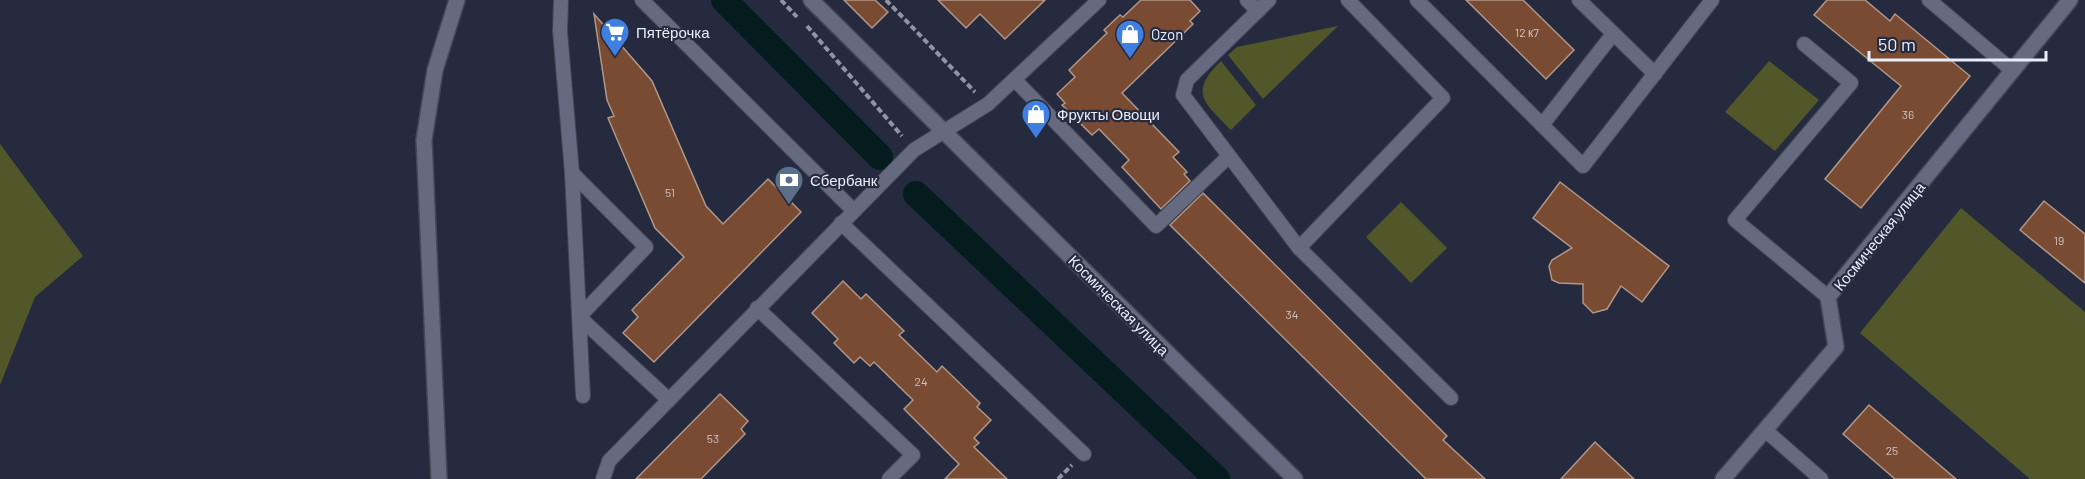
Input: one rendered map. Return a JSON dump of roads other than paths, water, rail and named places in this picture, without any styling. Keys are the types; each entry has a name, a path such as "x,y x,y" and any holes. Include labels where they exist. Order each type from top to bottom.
{"street":[{"path":"439,479 424,140 435,70 458,0"},
{"name":"Космическая улица","path":"812,0 1296,479"},
{"name":"Космическая улица","path":"1723,479 1836,347 1828,297 2070,0"}],"lane":[{"path":"561,0 560,31 572,173 583,396"},
{"path":"642,0 854,211"},
{"path":"1247,0 1258,11"},
{"path":"1269,0 1187,80 1183,87 1186,103 1299,248 1451,398"},
{"path":"1299,248 1443,98 1348,0"},
{"path":"1417,0 1583,166 1712,0"},
{"path":"1578,0 1655,74"},
{"path":"1929,0 2013,71"},
{"path":"603,479 609,461 914,150 988,104 1015,80 1091,2"},
{"path":"1542,125 1613,34"},
{"path":"1804,44 1851,83 1735,220 1828,297"},
{"path":"1015,80 1156,226 1228,157"},
{"path":"572,173 646,247 579,317"},
{"path":"841,223 1084,454"},
{"path":"757,308 913,455 889,479"},
{"path":"579,317 669,400"},
{"path":"1765,430 1821,479"}],"waterway":[{"path":"724,0 880,157"},
{"path":"916,194 1217,479"}],"place":[{"name":"Пятёрочка","path":"615,58"},
{"name":"Ozon","path":"1130,60"},
{"name":"Фрукты Овощи","path":"1036,140"},
{"name":"Сбербанк","path":"789,206"}]}
